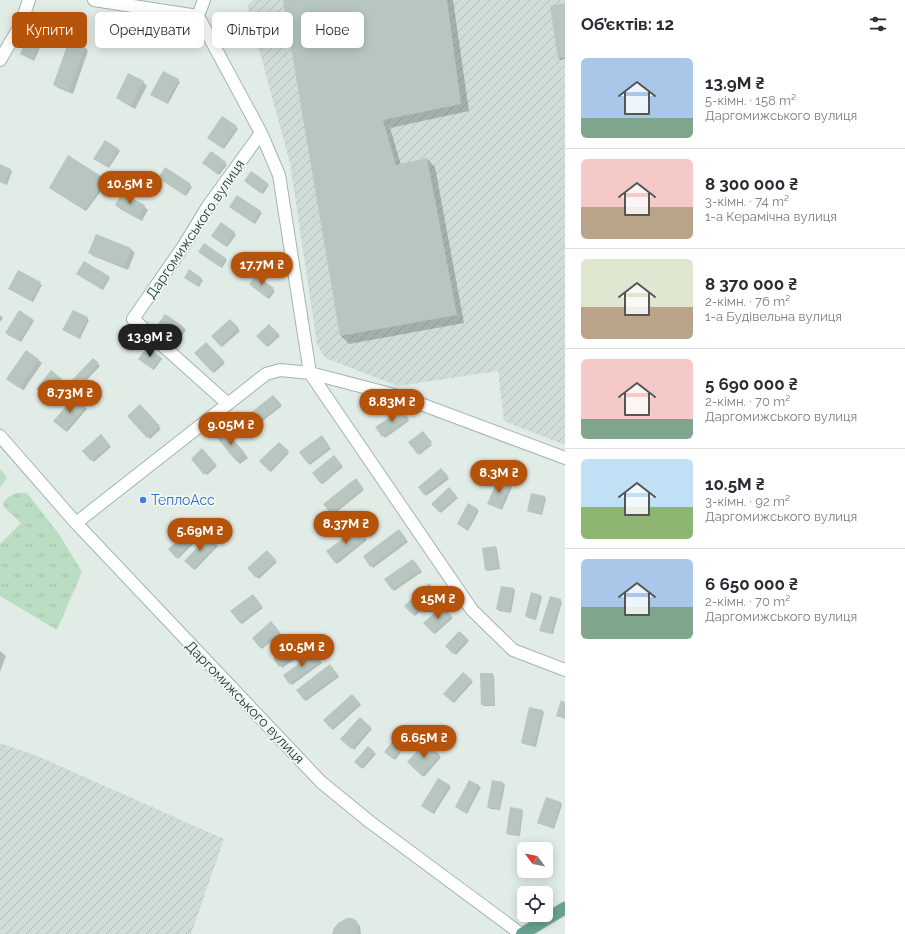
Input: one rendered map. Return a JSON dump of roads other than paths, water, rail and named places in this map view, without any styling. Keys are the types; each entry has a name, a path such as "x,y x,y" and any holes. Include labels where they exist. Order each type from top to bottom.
{"main road":[{"path":"522,934 565,908"}],"street":[{"path":"0,60 20,26 30,0"},
{"path":"94,0 172,12"},
{"path":"200,12 204,0"},
{"path":"204,27 261,133 279,175 310,373 472,610 513,650 565,670"},
{"name":"Даргомижського вулиця","path":"228,404 133,319 183,247 208,206 261,133"},
{"path":"76,523 266,374 280,370 310,373 402,397 565,458"},
{"name":"Даргомижського вулиця","path":"0,436 76,523 321,782 370,822 522,934"}],"place":[{"name":"ТеплоАсс","path":"143,500"}]}
